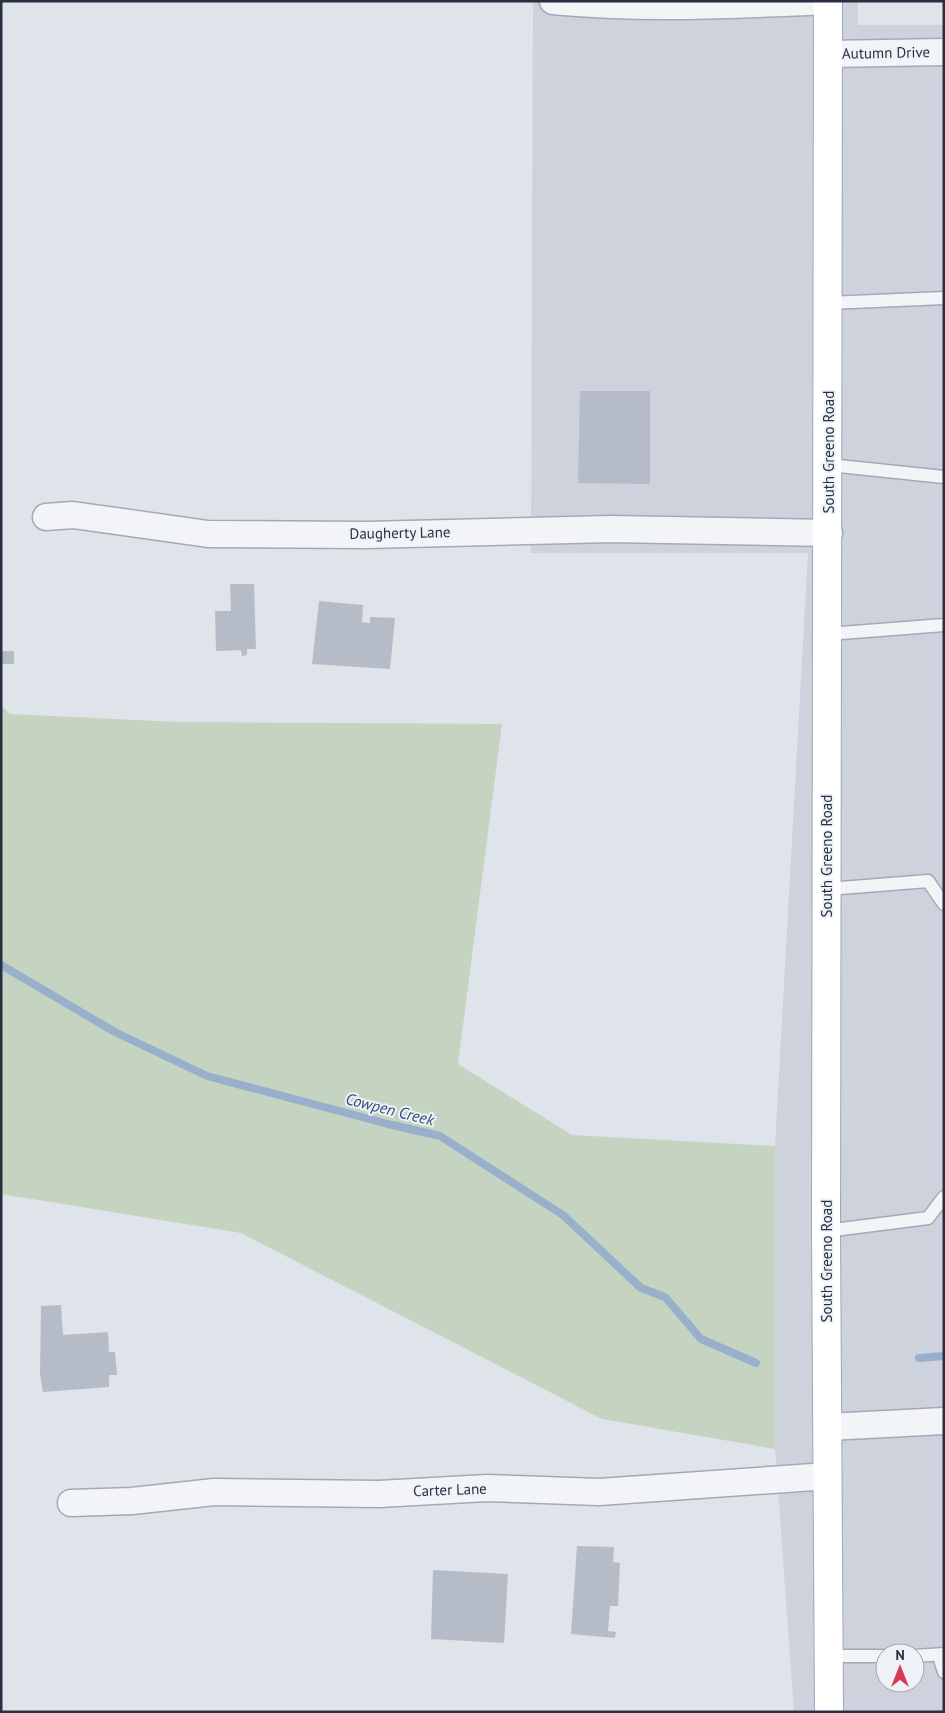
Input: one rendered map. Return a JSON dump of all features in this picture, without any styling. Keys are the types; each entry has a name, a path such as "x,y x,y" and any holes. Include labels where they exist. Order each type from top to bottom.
{"main road":[{"name":"South Greeno Road","path":"828,1 829,533 826,1231 829,1712"}],"street":[{"path":"554,1 605,6 661,8 828,1"},
{"name":"Autumn Drive","path":"828,54 944,52"},
{"name":"Daugherty Lane","path":"46,517 72,515 208,534 367,535 611,529 829,533"},
{"path":"828,1427 944,1421"},
{"name":"Carter Lane","path":"71,1503 132,1501 214,1492 379,1494 487,1488 599,1492 828,1476"}],"lane":[{"path":"828,303 944,298"},
{"path":"829,465 944,477"},
{"path":"828,634 944,625"},
{"path":"828,889 928,880 944,904"},
{"path":"826,1231 928,1218 944,1198"},
{"path":"925,1656 941,1655 944,1672"},
{"path":"828,1656 875,1656"}],"shaded area":[{"path":"533,1 858,1 858,25 944,25 944,1712 794,1712 775,1449 775,1146 808,553 531,553"}],"green space":[{"path":"1,706 10,714 178,722 502,724 458,1064 572,1135 775,1146 775,1449 602,1419 241,1233 1,1194"}],"building":[{"path":"580,391 650,391 650,484 578,483"},
{"path":"230,584 254,584 256,649 247,649 247,655 242,656 241,650 216,651 215,611 231,611"},
{"path":"319,601 363,605 362,622 370,623 370,617 395,618 390,669 312,664"},
{"path":"1,651 14,651 14,664 1,664"},
{"path":"61,1305 63,1335 108,1332 109,1352 115,1352 117,1375 109,1375 109,1387 43,1392 40,1374 41,1306"},
{"path":"577,1546 614,1547 613,1562 620,1563 618,1606 610,1606 608,1631 616,1632 615,1638 571,1634"},
{"path":"433,1570 508,1574 504,1643 431,1639"}],"waterway":[{"name":"Cowpen Creek","path":"1,965 115,1032 207,1076 440,1136 563,1215 641,1288 665,1297 701,1339 756,1363"},
{"name":"Cowpen Creek","path":"919,1358 944,1356"}]}
